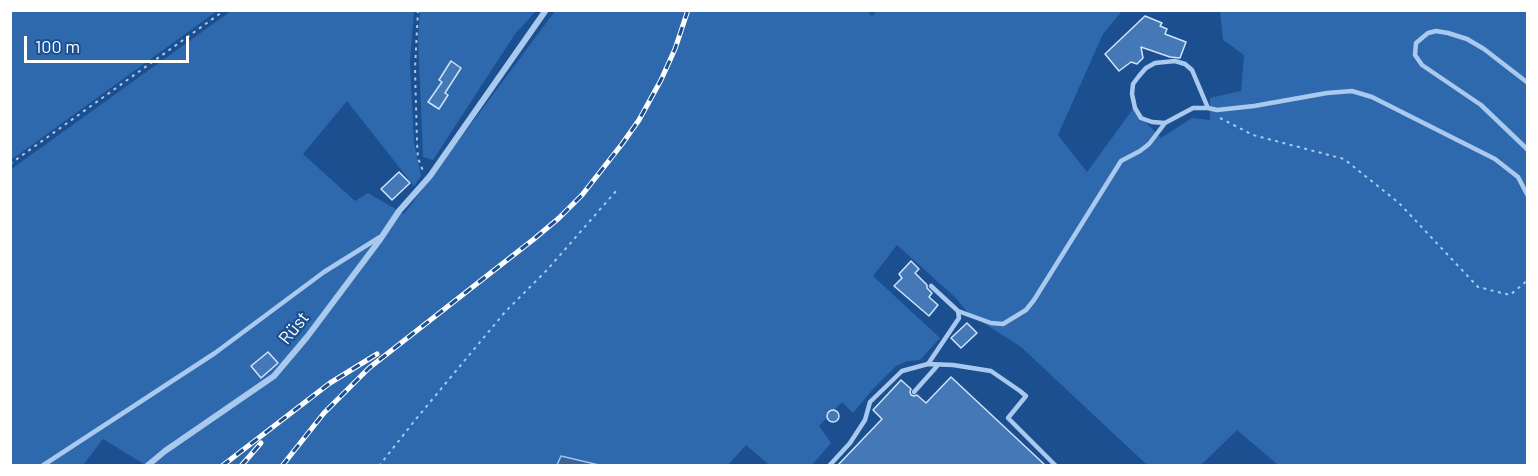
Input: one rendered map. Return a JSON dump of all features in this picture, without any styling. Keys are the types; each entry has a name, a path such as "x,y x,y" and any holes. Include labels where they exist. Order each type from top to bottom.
{"street":[{"name":"Rüst","path":"147,465 274,376 307,337 384,236 399,211 430,176 546,10"}],"lane":[{"path":"1527,83 1484,49 1467,39 1436,32 1428,33 1416,43 1415,55 1422,65 1482,105 1527,150"},
{"path":"1166,123 1152,122 1142,118 1135,108 1132,94 1133,84 1138,76 1155,63 1175,61 1185,64 1192,70 1208,108"},
{"path":"931,286 958,311 991,324 1003,324 1026,310 1121,161 1149,144 1166,123 1193,108 1217,110 1340,91 1361,93 1495,159 1518,177 1527,196"},
{"path":"42,465 215,354 324,272 384,236"},
{"path":"928,364 959,318 958,311"},
{"path":"830,465 850,443 865,420 870,402 902,371 928,364 991,371 1020,391 1026,396 1008,418 1056,465"},
{"path":"914,392 938,365"}],"path":[{"path":"10,164 225,10"},
{"path":"418,10 415,68 418,158 423,171 430,176"},
{"path":"1202,108 1253,135 1344,159 1399,203 1478,287 1510,295 1527,280"},
{"path":"379,465 505,312 547,270 617,190"}],"shaded area":[{"path":"11,10 217,10 217,11 11,160"},
{"path":"867,10 872,17 877,10 1122,11 1103,34 1058,135 1087,172 1133,109 1161,138 1192,118 1210,120 1210,98 1241,91 1244,55 1223,40 1220,11 1527,11 1527,465 1278,465 1237,430 1201,465 1145,463 1021,347 968,313 956,298 897,245 873,276 940,338 920,360 908,361 896,366 853,413 842,402 819,426 831,443 812,465 769,465 746,445 727,466 599,465 561,456 557,466 147,466 103,439 83,465 11,465 10,170 231,11 414,11 410,62 414,143 421,176 414,186 347,101 303,154 355,201 368,193 404,214 555,11"},
{"path":"420,11 536,11 515,34 433,160 423,157 418,39"},
{"path":"561,456 599,465 557,465"}],"building":[{"path":"1145,16 1162,23 1160,26 1167,29 1165,34 1186,42 1180,58 1141,47 1143,58 1137,64 1131,62 1119,71 1105,54"},
{"path":"451,61 461,68 445,93 448,95 439,109 428,102 442,82 439,80"},
{"path":"399,172 410,183 392,200 381,189"},
{"path":"911,261 919,269 915,273 932,293 929,297 938,305 929,316 894,286 902,278 899,274"},
{"path":"967,323 977,333 961,348 951,338"},
{"path":"268,352 278,363 261,378 251,366"},
{"path":"951,377 1045,465 838,465 882,419 873,410 901,380 911,389 911,395 917,395 926,403"},
{"path":"835,410 839,416 835,422 831,422 827,414"}],"railway":[{"path":"282,466 324,413 369,368 534,239 582,195 639,120 675,49 688,10"},
{"path":"222,466 330,383 377,354"},
{"path":"241,466 261,443"}]}
